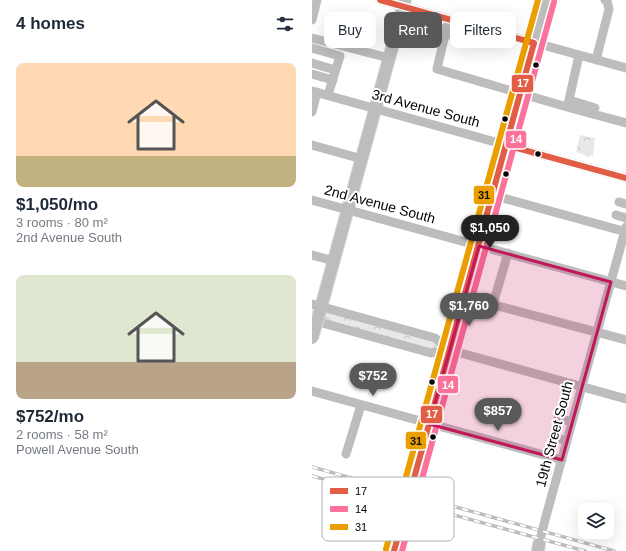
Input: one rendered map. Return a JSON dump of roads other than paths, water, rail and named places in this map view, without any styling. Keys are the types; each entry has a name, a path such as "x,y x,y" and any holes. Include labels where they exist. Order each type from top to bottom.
{"main road":[{"path":"414,477 546,0"},
{"path":"312,338 316,310 334,260 404,3"},
{"path":"394,551 396,541"}],"street":[{"path":"312,20 317,0"},
{"path":"380,0 404,3 448,19 437,69 520,93 568,104 595,108"},
{"path":"596,60 609,9 607,0"},
{"path":"446,30 450,35"},
{"path":"312,38 389,58"},
{"path":"516,38 626,68"},
{"path":"312,48 340,56 328,95"},
{"path":"568,104 579,55"},
{"path":"312,63 336,70"},
{"path":"312,74 332,80"},
{"path":"312,112 315,92"},
{"name":"3rd Avenue South","path":"315,92 626,178"},
{"path":"568,104 626,123"},
{"path":"312,145 362,159"},
{"path":"492,195 625,234"},
{"name":"2nd Avenue South","path":"312,200 479,246 539,257 626,286"},
{"path":"616,215 626,218"},
{"name":"19th Street South","path":"538,547 625,234"},
{"path":"493,304 510,251"},
{"path":"312,255 334,260"},
{"path":"464,297 626,340"},
{"path":"316,310 431,353 450,350"},
{"path":"316,310 435,338 450,350 626,399"},
{"path":"312,392 562,460"},
{"path":"346,454 361,405"},
{"path":"558,418 572,422"},
{"path":"553,437 567,441"}],"railway":[{"path":"312,467 348,477"},
{"path":"312,476 322,479"},
{"path":"454,506 614,551"},
{"path":"454,515 585,551"}]}
